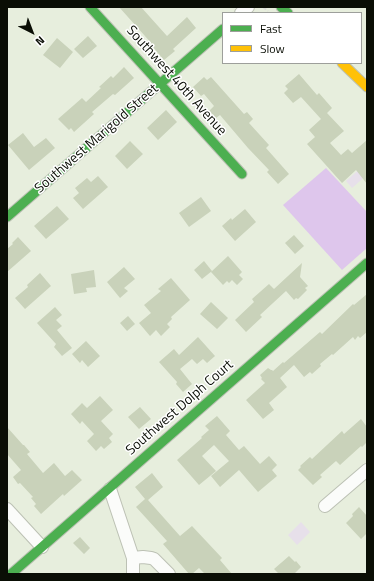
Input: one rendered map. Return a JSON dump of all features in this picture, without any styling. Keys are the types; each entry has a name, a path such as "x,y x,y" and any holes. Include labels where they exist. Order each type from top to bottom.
{"street":[{"name":"Southwest 40th Avenue","path":"90,7 242,174"},
{"name":"Southwest Marigold Street","path":"7,217 222,30"},
{"path":"343,64 367,87"},
{"name":"Southwest Dolph Court","path":"11,574 367,263"},
{"path":"325,506 367,470"},
{"path":"110,489 133,558 133,574"},
{"path":"7,509 42,547"},
{"path":"133,558 143,557 154,559 169,574"}],"shaded area":[{"path":"362,167 367,175 352,188 346,181"},
{"path":"326,168 367,212 367,248 342,270 283,205"},
{"path":"301,522 310,532 297,545 288,535"}],"building":[{"path":"119,7 141,7 167,36 187,17 196,28 173,49 175,51 164,60 152,46 153,45"},
{"path":"88,36 97,46 83,58 74,49"},
{"path":"57,38 73,52 60,68 43,55"},
{"path":"124,67 134,78 115,95 113,94 92,112 94,114 74,132 71,128 69,130 58,119 82,98 86,102 101,88 99,87 111,76 113,78"},
{"path":"299,74 317,95 319,93 332,108 327,113 344,131 330,143 341,155 348,149 352,153 367,140 367,184 356,170 342,183 307,144 315,137 309,130 321,119 301,97 293,103 284,93 288,89 285,86"},
{"path":"204,77 207,80 211,77 244,114 247,112 253,119 249,123 269,145 266,148 289,174 278,184 267,172 269,170 220,115 216,118 209,111 214,106 204,94 201,96 193,87"},
{"path":"166,110 177,122 158,140 147,128"},
{"path":"23,133 34,147 46,138 55,148 29,170 8,145"},
{"path":"130,141 143,154 127,169 115,156"},
{"path":"98,176 108,187 83,209 73,198 79,193 75,188 87,178 91,182"},
{"path":"201,197 211,211 189,227 179,213"},
{"path":"57,206 69,219 46,239 34,226"},
{"path":"245,209 256,222 235,241 222,226"},
{"path":"294,235 304,246 295,254 285,243"},
{"path":"18,237 31,251 7,272 7,249"},
{"path":"228,256 242,272 239,275 243,279 237,285 232,280 229,283 227,281 223,285 211,272"},
{"path":"204,261 212,271 202,279 194,270"},
{"path":"302,263 300,277 308,286 305,288 307,290 298,299 296,298 294,300 286,291 260,315 262,317 246,332 235,320 254,302 252,299 269,284 274,289"},
{"path":"124,267 135,279 124,288 128,291 120,298 107,282"},
{"path":"94,270 96,287 86,288 87,292 74,294 71,274"},
{"path":"40,273 51,286 25,309 15,298 28,287 27,285"},
{"path":"171,278 190,300 171,317 172,319 167,324 170,327 161,336 156,330 150,336 139,323 151,313 144,305 161,291 158,289"},
{"path":"367,294 367,332 360,338 358,336 355,340 353,337 333,355 332,354 320,364 321,366 312,374 310,372 304,377 294,365 280,378 287,387 269,403 274,410 263,419 246,400 265,383 261,379 262,378 260,375 268,368 273,371 283,362 284,363 320,332 322,334 353,304 354,305"},
{"path":"211,302 228,318 217,329 200,314"},
{"path":"55,307 62,315 56,320 62,326 57,330 72,348 62,356 54,347 56,344 37,323"},
{"path":"128,316 135,324 127,331 120,323"},
{"path":"198,337 215,356 207,363 203,359 197,364 192,359 180,369 192,384 183,392 176,384 177,382 159,362 174,349 179,355"},
{"path":"86,341 100,356 88,367 82,360 80,363 72,354"},
{"path":"100,396 113,410 101,421 113,434 109,438 112,442 104,449 101,446 96,451 87,441 94,434 82,421 80,424 71,414 82,403 87,408"},
{"path":"140,407 151,419 139,429 128,417"},
{"path":"217,416 230,431 226,435 239,450 244,446 260,464 269,456 277,465 272,470 277,476 258,492 239,470 220,487 211,476 229,461 214,445 202,456 216,471 199,485 177,460 202,438 201,437 209,430 205,426"},
{"path":"361,419 367,427 367,442 340,465 336,461 320,475 322,477 313,485 298,470 301,467 300,466 310,457 312,459 342,431 344,434"},
{"path":"7,427 30,452 27,454 43,473 54,463 65,476 72,470 82,480 64,496 63,494 41,514 34,506 36,504 31,498 33,497 20,483 18,484 13,477 21,470 7,454"},
{"path":"152,473 163,487 148,500 180,536 192,526 222,558 220,560 232,574 205,574 199,568 192,574 189,574 163,544 167,541 136,507 145,499 135,487"},
{"path":"359,507 367,516 367,533 361,539 346,523"},
{"path":"80,537 90,548 84,554 73,543"},
{"path":"289,556 301,567 294,574 279,574 274,569"}],"traffic: fast":[{"path":"90,7 242,174"},
{"path":"281,7 287,12"},
{"path":"7,217 222,30"},
{"path":"11,574 367,263"}],"traffic: slow":[{"path":"343,64 367,87"}]}
